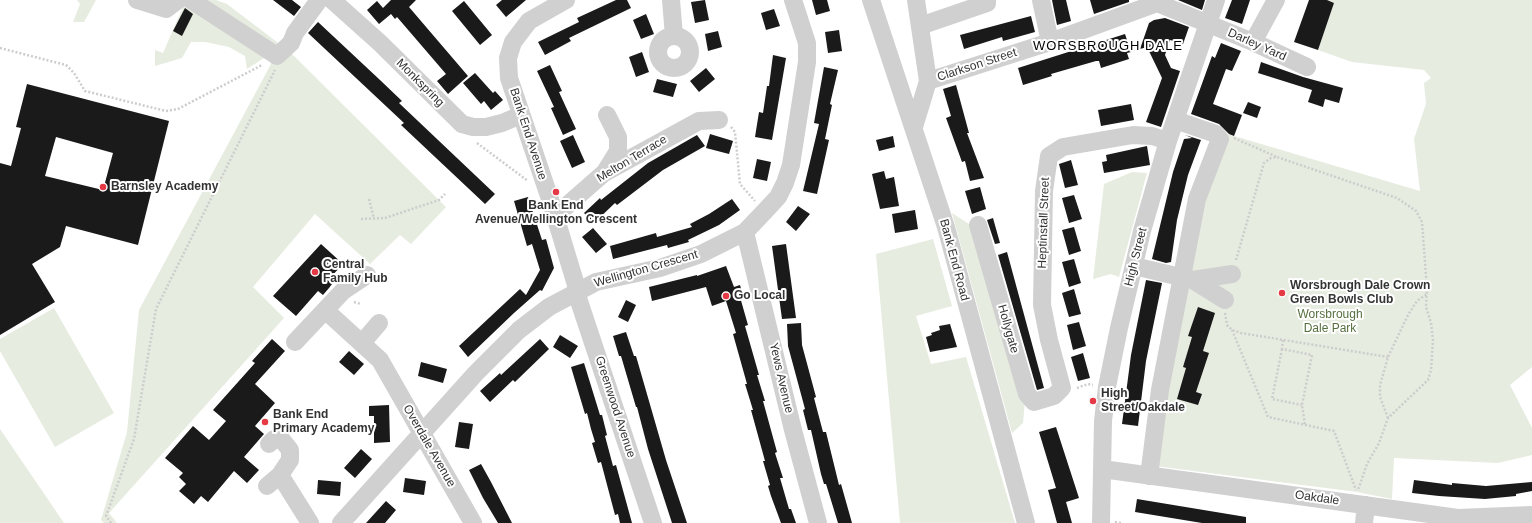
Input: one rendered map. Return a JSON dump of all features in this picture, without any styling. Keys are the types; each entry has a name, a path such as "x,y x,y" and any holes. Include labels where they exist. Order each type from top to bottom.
{"street":[{"path":"137,0 166,9 178,0"},
{"path":"191,0 277,56 291,43 295,33 319,0"},
{"name":"Bank End Avenue","path":"566,0 529,20 513,42 508,58 509,78 555,216 576,285 576,292"},
{"path":"671,0 674,36"},
{"name":"Wellington Crescent","path":"341,523 421,432 519,330 549,307 596,282 660,268 701,254 745,232 778,197 785,183 791,165 806,62 807,43 793,0"},
{"name":"Bank End Road","path":"871,0 946,227 1026,523"},
{"path":"914,127 928,81 916,0"},
{"path":"1041,0 1050,42"},
{"name":"High Street","path":"1101,523 1103,421 1107,387 1119,328 1134,266 1168,141 1216,0"},
{"path":"1253,42 1276,0"},
{"path":"920,26 991,1"},
{"name":"Clarkson Street","path":"928,81 1050,42 1157,3 1207,23"},
{"name":"Monkspring","path":"345,4 462,124 473,127 486,127 502,123 521,115"},
{"name":"Darley Yard","path":"1207,23 1307,67"},
{"path":"604,173 618,151 618,137 607,115"},
{"name":"Melton Terrace","path":"555,216 604,173 699,121 719,120"},
{"path":"1149,476 1160,390 1188,278 1197,199 1220,139 1216,134 1175,120"},
{"name":"Heptinstall Street","path":"1062,388 1048,340 1042,305 1044,191 1049,156 1062,147 1133,135 1152,136 1168,141"},
{"name":"Hollygate","path":"978,225 1027,394 1034,402 1054,396 1062,388"},
{"name":"Yews Avenue","path":"745,232 793,430 818,523"},
{"path":"1134,266 1188,278 1232,274"},
{"path":"295,342 312,328 325,310 343,291 367,275"},
{"path":"1188,278 1225,300"},
{"name":"Greenwood Avenue","path":"576,292 653,523"},
{"name":"Overdale Avenue","path":"325,310 342,329 362,343 380,360 473,523"},
{"path":"362,343 380,323"},
{"path":"269,444 274,439 282,440 290,450 290,460 277,481 310,523"},
{"name":"Oakdale","path":"1102,469 1458,518 1497,520 1532,515"},
{"path":"1364,523 1366,505"}],"path":[{"path":"0,48 66,65 74,73 85,90 166,112 178,110 277,56"},
{"path":"111,523 106,516 134,439 156,309 275,71 277,56"},
{"path":"719,120 730,126 735,132 740,184 765,211"},
{"path":"1216,134 1227,135 1278,157 1397,198 1416,211 1422,222 1427,294 1426,307 1431,323 1433,340 1431,370 1428,380 1388,418 1379,443 1367,464 1357,492 1334,431 1268,417 1232,330 1227,325 1224,318 1225,300"},
{"path":"474,140 530,182"},
{"path":"1232,274 1264,163 1271,158 1278,157"},
{"path":"361,219 385,218 439,200 446,194"},
{"path":"369,199 374,219"},
{"path":"1388,418 1380,397 1380,385 1388,357 1408,315 1417,301 1427,294"},
{"path":"1232,330 1241,333 1388,357"},
{"path":"1283,340 1272,399 1302,405"},
{"path":"1282,349 1312,355 1302,405 1305,425"},
{"path":"1062,388 1077,388 1088,384 1107,387"}],"green space":[{"path":"77,0 96,0 84,22 73,22 80,4"},
{"path":"186,0 216,0 227,4 290,52 446,207 411,244 400,235 370,264 315,214 253,287 284,318 109,513 117,523 104,523 101,520 127,432 139,310 271,64 267,56 247,69 245,56 229,47 205,42 191,42 182,58 155,66 155,50 163,53"},
{"name":"Worsbrough Dale Park","path":"1327,0 1532,0 1532,367 1510,385 1532,428 1532,455 1498,463 1394,458 1392,499 1357,492 1155,466 1185,277 1224,133 1420,191 1414,139 1426,104 1424,83 1431,78 1424,70 1352,62 1318,50 1334,3"},
{"path":"1132,172 1147,173 1119,277 1111,274 1093,279 1104,184"},
{"path":"952,213 972,226 1025,401 1023,423 1012,433"},
{"path":"933,239 952,306 916,316 931,364 966,357 1015,523 900,523 876,254"},
{"path":"54,308 114,413 55,447 0,351 0,339"},
{"path":"0,429 64,523 0,523"}],"building":[{"path":"273,0 292,0 301,7 294,16"},
{"path":"391,0 416,0 409,7 468,76 448,94 437,81 446,74 397,17 395,19 391,14 379,24 367,10 377,1 383,8"},
{"path":"502,0 526,0 506,17 496,5"},
{"path":"616,0 627,0 631,8 569,38 571,41 545,55 538,42 579,22 577,18"},
{"path":"705,0 709,20 695,23 691,2"},
{"path":"812,0 827,0 830,11 816,15"},
{"path":"1052,0 1066,0 1071,21 1057,25"},
{"path":"1090,0 1129,0 1129,2 1094,14"},
{"path":"1178,0 1205,0 1202,10"},
{"path":"1232,0 1250,0 1242,24 1225,18"},
{"path":"1309,0 1327,0 1334,3 1318,50 1294,42"},
{"path":"464,1 492,35 480,45 452,11"},
{"path":"185,8 193,14 182,36 173,31"},
{"path":"774,9 780,26 766,30 761,13"},
{"path":"646,14 654,34 641,39 633,20"},
{"path":"1031,16 1035,32 1003,41 1002,37 964,49 960,35"},
{"path":"1165,18 1189,27 1183,44 1170,40 1165,55 1171,68 1180,71 1161,127 1146,122 1162,78 1147,47 1140,49 1149,23 1154,20"},
{"path":"318,22 402,101 399,103 495,194 485,204 401,125 404,123 308,33"},
{"path":"839,30 842,51 828,53 825,32"},
{"path":"718,31 722,47 708,51 705,34"},
{"path":"1125,34 1131,52 1127,53 1129,59 1101,68 1099,61 1096,61 1051,74 1052,76 1023,85 1018,68"},
{"path":"1221,43 1241,51 1232,71 1226,69 1213,104 1242,115 1234,136 1229,134 1219,124 1191,114 1212,56 1215,58"},
{"path":"642,52 649,72 636,77 629,57"},
{"path":"773,55 786,58 772,140 755,137 759,112 763,113 767,86 769,86"},
{"path":"1261,62 1303,77 1343,88 1339,103 1325,99 1323,107 1308,102 1312,90 1258,73"},
{"path":"550,65 562,91 559,92 576,129 563,135 551,108 554,107 537,71"},
{"path":"824,67 838,70 830,104 832,105 825,139 829,140 817,194 803,191 819,124 814,123"},
{"path":"706,68 715,79 699,92 690,81"},
{"path":"475,73 493,93 495,91 503,100 491,110 484,101 481,104 463,83"},
{"path":"657,79 677,84 673,97 653,92"},
{"path":"27,84 169,121 138,245 66,226 60,247 32,264 55,302 0,335 0,163 11,166 21,128 16,127","holes":["56,137 113,153 103,190 45,176"]},
{"path":"956,85 969,133 967,133 984,178 970,181 965,161 962,162 946,118 951,116 943,89"},
{"path":"1248,102 1261,107 1257,118 1243,113"},
{"path":"1131,104 1134,120 1101,126 1098,110"},
{"path":"710,134 733,141 729,154 706,148"},
{"path":"573,135 585,162 572,168 560,141"},
{"path":"697,135 705,146 663,170 617,205 615,203 594,223 584,213 600,198 601,200 648,163"},
{"path":"1185,135 1201,140 1188,175 1177,220 1171,262 1166,263 1152,259 1173,172 1184,139 1192,138"},
{"path":"893,136 895,147 879,151 876,140"},
{"path":"1147,146 1150,165 1104,173 1102,162 1107,161 1106,155"},
{"path":"757,159 771,162 767,181 753,178"},
{"path":"1071,160 1078,185 1065,188 1059,164"},
{"path":"884,171 886,179 894,177 899,206 880,209 872,174"},
{"path":"980,187 986,209 972,214 965,191"},
{"path":"1074,195 1082,219 1069,223 1062,198"},
{"path":"528,197 542,240 546,239 554,268 542,291 540,290 514,313 468,357 459,346 520,289 526,295 540,270 532,244 527,246 514,201"},
{"path":"732,199 740,210 719,225 688,240 689,242 668,248 667,245 613,259 610,246 656,233 657,237 692,227 690,224"},
{"path":"798,206 810,214 796,231 786,222"},
{"path":"915,210 918,229 895,233 892,214"},
{"path":"993,218 1000,243 995,244 987,220"},
{"path":"1074,227 1081,251 1069,255 1062,230"},
{"path":"593,228 607,244 596,253 582,237"},
{"name":"Central Family Hub","path":"321,244 343,264 328,280 332,284 323,295 318,291 296,316 273,296"},
{"path":"786,244 796,318 782,319 772,246"},
{"path":"1007,252 1044,388 1037,390 998,255"},
{"path":"1074,259 1081,283 1069,287 1062,262"},
{"path":"726,266 734,287 740,285 743,296 740,297 748,325 745,326 759,375 757,375 765,401 763,401 777,452 775,453 783,478 780,478 789,509 791,509 796,523 781,523 771,496 768,486 770,485 763,461 765,461 751,410 753,410 745,384 747,384 733,334 736,333 726,301 712,306 706,287 652,301 649,287 697,276"},
{"path":"1146,280 1162,283 1146,361 1138,426 1122,424 1131,355"},
{"path":"1074,289 1081,314 1069,317 1062,293"},
{"path":"626,300 636,305 628,322 618,317"},
{"path":"1198,307 1215,313 1203,351 1209,353 1196,392 1202,394 1198,405 1177,399 1186,368 1183,367 1192,337 1188,336"},
{"path":"1079,322 1086,346 1073,350 1067,325"},
{"path":"801,323 802,345 816,397 814,398 823,432 826,432 839,485 841,484 852,523 838,523 826,484 824,484 821,474 811,430 808,430 803,410 805,409 788,346 787,324"},
{"path":"950,324 957,347 930,352 926,337 932,335 931,333 940,330 939,326"},
{"path":"626,332 634,356 636,356 666,460 687,523 672,523 648,449 637,407 613,336"},
{"path":"560,335 578,346 570,358 553,347"},
{"path":"272,339 285,351 255,384 275,403 255,426 264,434 244,457 259,470 247,483 234,471 208,502 201,496 194,504 179,491 186,484 179,477 183,473 165,458 193,426 209,440 226,421 213,410 255,363 252,361"},
{"path":"540,339 549,349 515,382 513,380 490,402 480,391 500,373 501,375"},
{"path":"349,351 364,364 354,375 339,362"},
{"path":"1083,353 1090,378 1078,381 1071,357"},
{"path":"421,362 447,369 443,383 418,376"},
{"path":"584,363 600,415 602,415 607,435 605,436 613,466 616,465 632,523 620,523 618,514 615,515 601,462 598,463 592,443 595,442 587,413 585,414 571,367"},
{"path":"389,405 390,442 374,443 374,416 369,416 369,406"},
{"path":"459,422 473,424 469,449 455,447"},
{"path":"1056,427 1079,498 1066,502 1072,523 1057,523 1048,490 1056,488 1039,432"},
{"path":"361,449 372,459 355,478 344,468"},
{"path":"481,464 512,523 498,523 483,498 469,470"},
{"path":"405,478 426,481 424,495 403,492"},
{"path":"318,480 341,482 340,496 317,494"},
{"path":"1414,480 1452,485 1452,483 1486,486 1532,482 1532,491 1516,494 1516,496 1485,499 1439,496 1412,493"},
{"path":"1137,499 1246,517 1246,523 1202,523 1135,512"},
{"path":"386,501 396,510 385,523 366,523"}],"place":[{"name":"Barnsley Academy","path":"103,187"},
{"name":"Bank End Avenue/Wellington Crescent","path":"556,192"},
{"name":"Central Family Hub","path":"315,272"},
{"name":"Worsbrough Dale Crown Green Bowls Club","path":"1282,293"},
{"name":"Go Local","path":"726,296"},
{"name":"High Street/Oakdale","path":"1093,401"},
{"name":"Bank End Primary Academy","path":"265,422"}],"district":[{"name":"WORSBROUGH DALE","path":"1108,46"}]}
